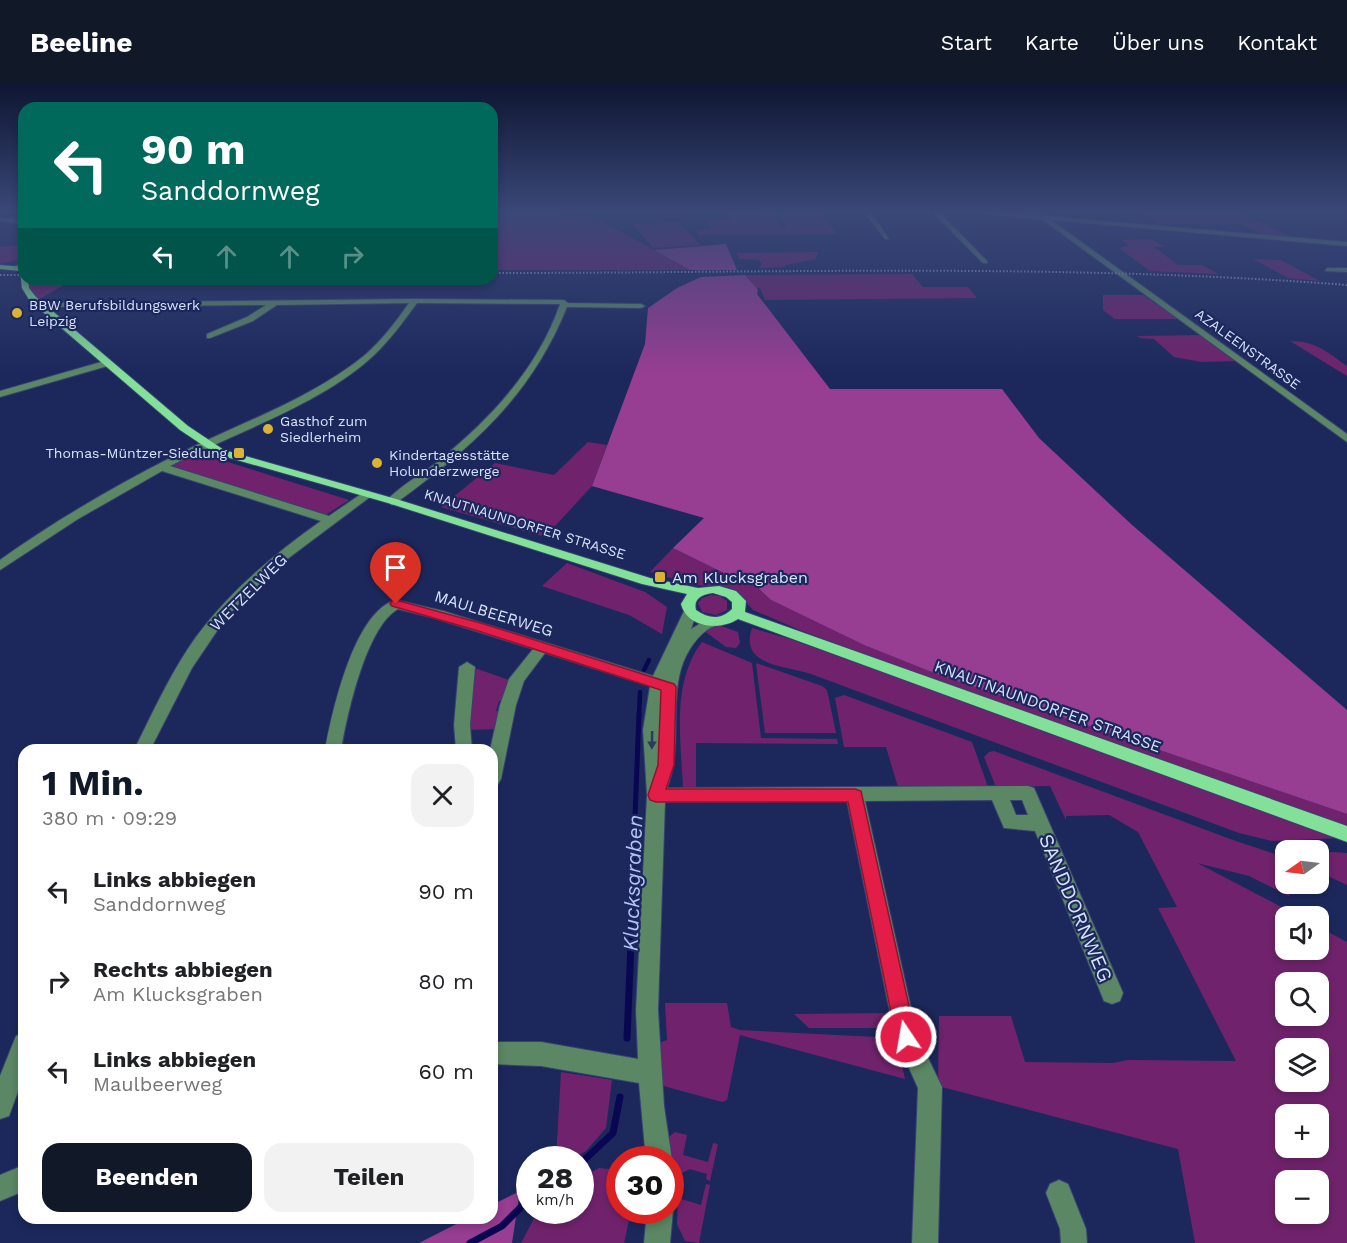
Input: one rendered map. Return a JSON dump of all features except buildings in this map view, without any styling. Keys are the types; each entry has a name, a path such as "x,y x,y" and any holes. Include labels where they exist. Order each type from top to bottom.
{"main road":[{"path":"0,267 16,267"},
{"name":"KNAUTNAUNDORFER STRASSE","path":"23,285 26,292 40,305 108,363 205,444 220,452 392,501 651,582 689,608"},
{"name":"KNAUTNAUNDORFER STRASSE","path":"651,582 698,592"},
{"path":"714,589 732,594 740,606 736,614 729,619 715,622 701,619 689,608 691,597 698,592 714,589"},
{"name":"KNAUTNAUNDORFER STRASSE","path":"736,614 1347,834"}],"street":[{"name":"AZALEENSTRASSE","path":"1108,265 1347,439"},
{"path":"1327,270 1347,270"},
{"path":"40,305 415,301 564,302 564,305 641,306"},
{"path":"0,566 72,517 161,467 205,444 275,413 337,378 387,338 415,301"},
{"path":"210,336 250,319 276,302"},
{"path":"54,317 77,304"},
{"path":"392,501 457,451 497,415 540,360 554,334 564,305"},
{"path":"0,394 108,363"},
{"path":"161,467 252,498 330,520"},
{"name":"WETZELWEG","path":"145,744 167,696 201,640 229,606 266,570 330,520 368,494"},
{"name":"MAULBEERWEG","path":"334,744 359,658 378,617 396,604 543,647 663,686"},
{"path":"657,1146 649,1073 647,1010 656,795 666,765 663,686 665,663 686,627 689,608"},
{"path":"663,686 686,643 702,626 715,622"},
{"path":"498,751 508,705 518,679 543,647"},
{"path":"464,744 462,725 467,667"},
{"name":"SANDDORNWEG","path":"999,794 1010,823 1040,823"},
{"name":"SANDDORNWEG","path":"656,795 1028,794 1112,993"},
{"path":"855,796 906,1037 930,1087 925,1243"},
{"path":"498,1053 541,1054 649,1073"},
{"path":"0,1107 18,1060"},
{"path":"0,1188 18,1180"},
{"path":"1059,1193 1073,1229 1074,1243"},
{"path":"657,1243 659,1224"}],"shaded area":[{"path":"498,265 681,265 690,270 498,270"},
{"path":"681,265 735,265 737,270 690,270"},
{"path":"761,265 786,265 784,267 759,268"},
{"path":"1142,265 1202,265 1219,274 1150,271"},
{"path":"1264,265 1290,265 1320,281 1288,278"},
{"path":"912,274 923,287 968,287 977,298 765,300 760,288 756,288 745,275"},
{"path":"745,275 830,389 1002,389 1039,438 1131,524 1347,710 1347,814 934,673 864,645 771,600 744,579 734,578 673,548 704,518 592,486 645,344 648,308 677,288 701,277"},
{"path":"27,285 64,285 38,300"},
{"path":"1103,295 1143,295 1179,319 1115,319 1103,310"},
{"path":"1201,335 1237,361 1202,362 1174,357 1154,339 1137,336"},
{"path":"1290,341 1314,345 1327,352 1347,366 1347,376"},
{"path":"588,442 607,445 592,486 545,537 441,507 495,463 554,475"},
{"path":"196,452 349,500 327,514 318,514 169,466"},
{"path":"673,548 734,578 744,579 771,600 864,645 934,673 1347,814 1347,826 1009,707 802,631 753,610 739,594 728,587 677,584 677,580 650,572"},
{"path":"567,563 645,592 667,607 662,634 629,615 542,586"},
{"path":"711,595 720,596 727,601 727,610 716,615 702,612 698,603 702,598"},
{"path":"719,625 738,632 740,643 736,648 726,647 703,630"},
{"path":"752,628 790,639 1343,838 1272,841 1239,833 811,674 766,662 752,650 750,641"},
{"path":"702,642 752,663 761,738 837,739 838,744 696,743 696,789 683,788 680,732 682,694 692,658"},
{"path":"756,663 822,686 827,690 836,733 765,733"},
{"path":"469,666 509,680 503,700 499,701 496,711 501,712 497,729 466,730"},
{"path":"844,695 972,742 988,787 898,787 886,747 844,747 835,698"},
{"path":"994,751 1275,854 1275,889 1249,876 1197,863 1280,906 1275,906 1275,960 1329,960 1329,932 1347,942 1347,1243 1195,1243 1178,1149 938,1086 939,1016 1011,1016 1025,1062 1236,1061 1158,908 1177,907 1138,832 1109,815 1066,816 1066,820 1050,786 996,787 984,757"},
{"path":"1329,852 1347,853 1347,885 1329,877"},
{"path":"665,1003 727,1003 731,1027 740,1030 896,1038 905,1079 740,1035 727,1100 722,1102 660,1085 659,1043 667,1040"},
{"path":"890,1013 890,1026 884,1028 809,1028 794,1014"},
{"path":"561,1072 612,1080 606,1128 590,1146 557,1146"},
{"path":"675,1132 687,1135 684,1150 684,1146 670,1146 669,1137"},
{"path":"713,1143 718,1144 710,1181 706,1179 707,1174 690,1169 684,1172 684,1155 708,1162"},
{"path":"599,1168 606,1169 606,1224 628,1224 624,1243 521,1243 531,1224 594,1224 594,1171"},
{"path":"706,1184 710,1185 699,1243 685,1241 677,1224 684,1224 684,1200 701,1205"},
{"path":"516,1193 516,1217 512,1243 419,1243 456,1224 498,1224 498,1202"}],"waterway":[{"name":"Klucksgraben","path":"644,670 649,660"},
{"name":"Klucksgraben","path":"639,716 640,692"},
{"name":"Klucksgraben","path":"630,946 639,714"},
{"name":"Klucksgraben","path":"627,1038 631,944"},
{"name":"Klucksgraben","path":"594,1151 613,1133 620,1097"},
{"name":"Klucksgraben","path":"470,1243 502,1226 516,1212"}],"railway":[{"path":"498,273 1027,272 1240,278 1347,285"},
{"path":"0,275 18,275"}],"place":[{"name":"BBW Berufsbildungswerk Leipzig","path":"17,313"},
{"name":"Gasthof zum Siedlerheim","path":"268,429"},
{"name":"Thomas-Müntzer-Siedlung","path":"239,453"},
{"name":"Kindertagesstätte Holunderzwerge","path":"377,463"},
{"name":"Am Klucksgraben","path":"660,577"}],"route":[{"path":"396,604 480,627 669,687 666,765 656,795 855,796 906,1037"}]}
